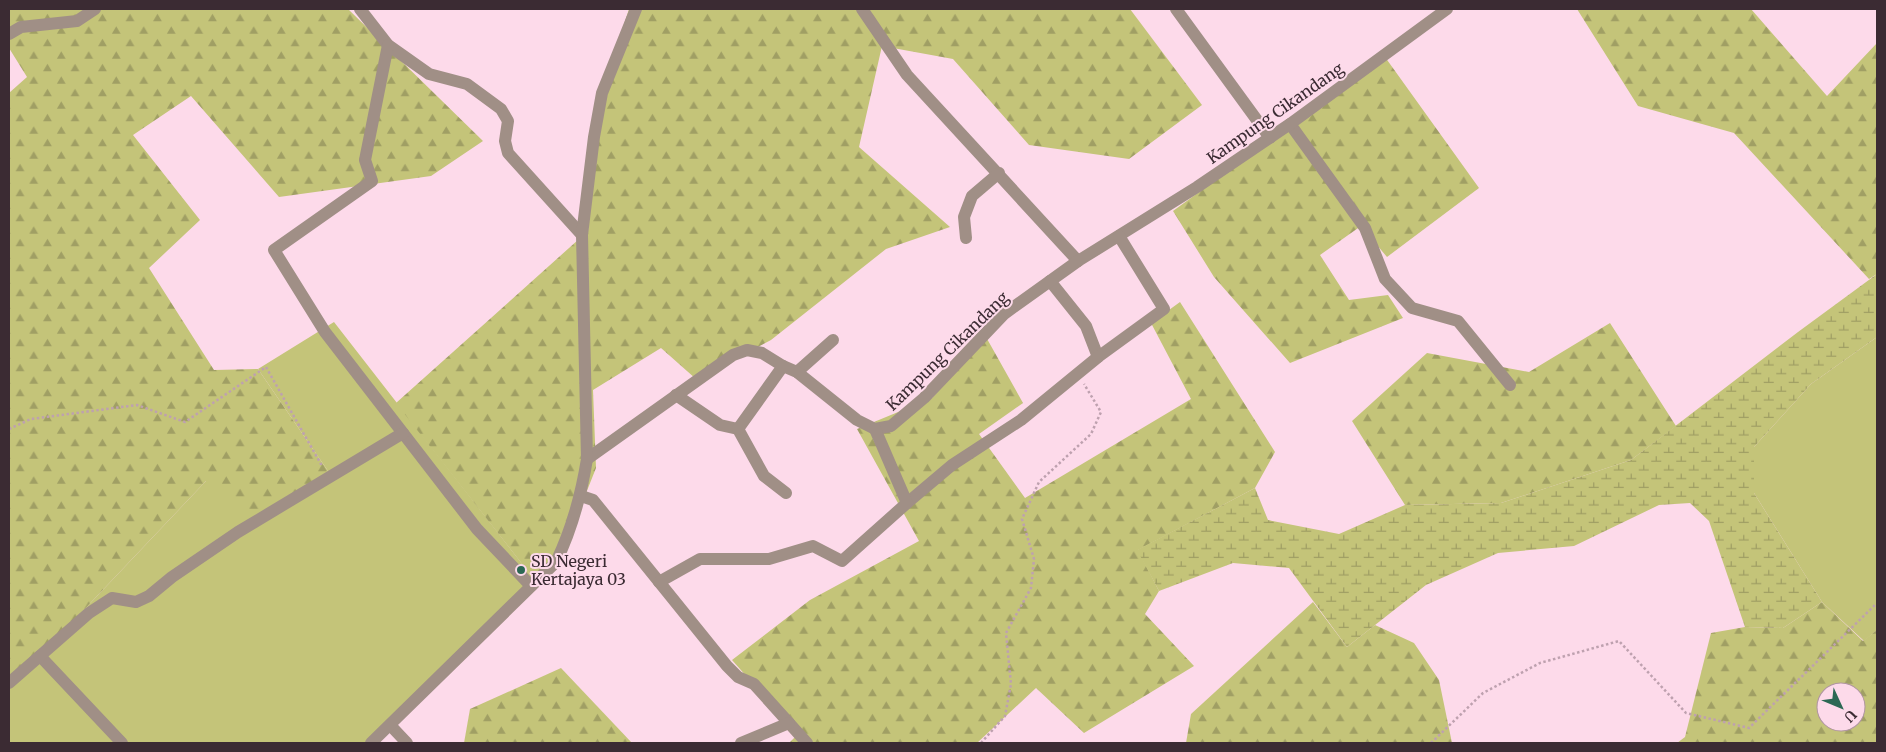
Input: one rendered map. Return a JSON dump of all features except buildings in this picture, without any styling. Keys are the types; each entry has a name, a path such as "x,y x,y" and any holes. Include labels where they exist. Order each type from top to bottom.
{"street":[{"path":"9,34 21,27 77,21 95,9"},
{"path":"360,9 388,45 429,74 467,84 501,109 508,121 505,141 508,153 582,235"},
{"path":"371,743 556,562 568,538 581,496 587,460 582,235 594,137 602,93 636,9"},
{"path":"862,9 907,75 1078,261"},
{"path":"1176,9 1270,138"},
{"name":"Kampung Cikandang","path":"875,429 891,426 924,398 1004,314 1078,261 1198,187 1270,138 1447,9"},
{"path":"388,45 365,160 372,181 274,250 326,332 403,433 477,529 531,586"},
{"path":"1290,124 1365,228 1385,279 1412,308 1458,321 1510,384"},
{"path":"966,238 964,217 972,196 999,174"},
{"path":"659,582 700,558 769,559 813,546 842,561 952,465 1021,420 1098,357 1164,309 1119,236"},
{"path":"1050,282 1086,326 1098,357"},
{"path":"797,372 833,340"},
{"path":"587,460 733,355 748,350 762,354 797,372 857,420 875,429 907,503"},
{"path":"738,429 783,366"},
{"path":"676,395 720,425 738,429 764,476 786,493"},
{"path":"9,683 89,613 112,598 136,602 149,596 172,577 238,532 403,433"},
{"path":"581,496 593,500 727,666 738,677 754,684 807,743"},
{"path":"40,656 122,743"},
{"path":"741,743 789,723"},
{"path":"390,725 406,743"}],"path":[{"path":"9,429 31,419 137,405 184,422 266,367 329,478"},
{"path":"981,743 1005,716 1011,684 1006,633 1031,588 1034,559 1022,519 1039,482 1090,434 1102,412 1077,374"},
{"path":"1431,743 1483,693 1540,663 1619,641 1686,713 1749,728 1877,603"}],"green space":[{"path":"9,9 348,9 483,141 431,176 279,197 191,96 133,135 200,220 149,268 214,370 258,369 328,471 256,520 206,481 9,689 9,93 27,77 9,48"},
{"path":"629,9 1130,9 1202,105 1129,159 1029,145 953,59 882,46 859,147 950,227 886,249 771,340 696,379 661,348 593,390 596,468 558,564 537,583 396,403 588,231 604,85"},
{"path":"1577,9 1751,9 1827,96 1877,43 1877,274 1869,279 1734,133 1638,106"},
{"path":"1385,57 1479,188 1387,257 1361,226 1320,255 1349,300 1388,295 1403,318 1290,363 1214,277 1173,211"},
{"path":"1877,274 1877,337 1811,384 1754,447 1754,493 1822,602 1783,628 1745,627 1709,521 1690,503 1659,505 1574,546 1498,553 1426,585 1347,647 1289,568 1233,563 1159,591 1137,550 1255,488 1268,520 1339,534 1405,505 1501,503 1631,460"},
{"path":"1180,302 1275,452 1255,488 1138,550 1159,591 1145,614 1194,666 1084,733 1036,688 977,743 789,743 798,734 732,660 810,600 919,541 857,429 932,398 986,337 1023,403 979,434 1025,498 1191,399 1151,323"},
{"path":"334,322 537,583 372,743 9,743 9,689 206,481 328,471 258,369"},
{"path":"1610,323 1676,426 1631,460 1501,503 1405,505 1352,421 1427,353 1529,372"},
{"path":"1877,337 1877,630 1864,641 1822,602 1754,493 1754,447 1811,384"},
{"path":"1313,602 1347,647 1375,625 1414,643 1439,680 1452,743 1186,743 1191,714"},
{"path":"1822,602 1863,641 1877,630 1877,743 1677,743 1685,737 1711,633 1745,627 1783,628"},
{"path":"561,668 632,743 464,743 470,709"}],"place":[{"name":"SD Negeri Kertajaya 03","path":"521,570"}]}
